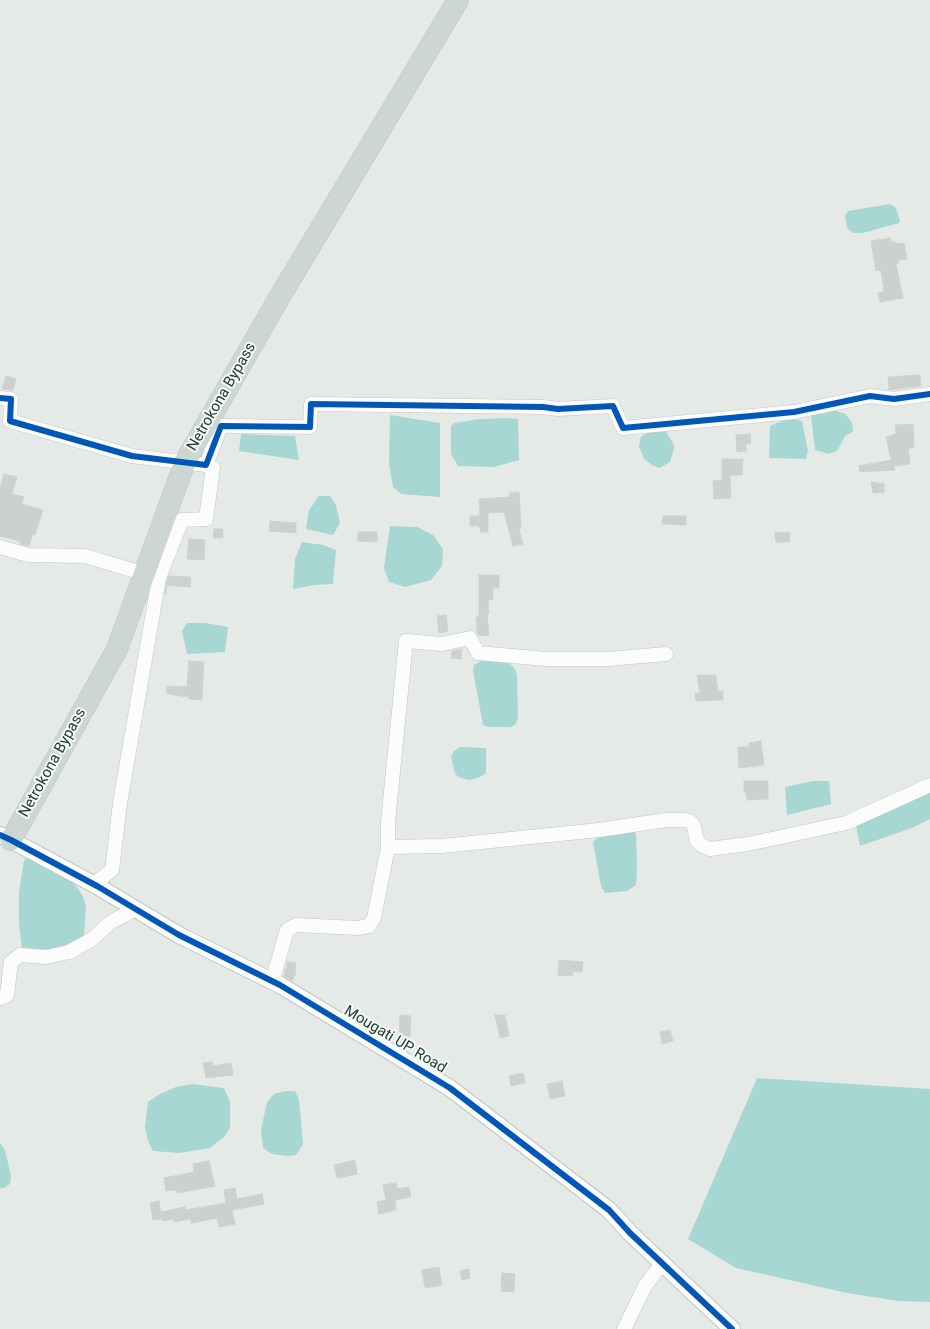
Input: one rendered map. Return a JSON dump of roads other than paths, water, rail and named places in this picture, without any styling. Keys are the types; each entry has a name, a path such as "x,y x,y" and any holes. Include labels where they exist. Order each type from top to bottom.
{"main road":[{"name":"Netrokona Bypass","path":"5,837 117,648 152,575 184,462 279,298 458,0"}],"street":[{"path":"206,465 221,426 310,427 311,404 543,407 558,409 613,406 623,428 794,412 870,396 894,399 930,394"},
{"path":"0,398 10,399 10,421 132,456 206,465 213,468 206,519 182,520 152,575 112,870 100,879 97,886"},
{"path":"0,547 28,555 85,556 152,575"},
{"path":"272,982 287,930 296,925 358,928 369,926 374,918 388,847 391,795 406,641 442,644 470,638 478,653 547,659 608,659 666,654"},
{"path":"388,847 442,846 599,830 666,820 686,820 691,822 694,827 697,841 702,846 710,849 748,844 846,823 930,785"},
{"name":"Mougati UP Road","path":"5,837 97,886 180,934 272,982 450,1088 609,1210 662,1264 732,1329"},
{"path":"0,998 7,995 11,962 20,955 46,957 69,952 91,940 111,922 136,909"},
{"path":"624,1329 645,1286 662,1264"}],"water":[{"path":"890,204 896,208 899,223 863,233 853,233 847,228 845,216 848,211"},
{"path":"834,410 845,414 852,422 853,432 845,436 837,451 829,454 815,450 811,415"},
{"path":"390,415 440,423 440,497 401,494 393,487 389,464"},
{"path":"789,418 802,421 808,451 806,459 769,458 770,426"},
{"path":"480,419 518,419 519,460 494,467 458,466 451,454 451,426 454,423"},
{"path":"665,430 674,445 674,449 670,462 659,468 644,459 639,446 641,437 649,432"},
{"path":"241,434 295,436 299,460 239,451"},
{"path":"319,496 330,496 336,505 340,523 333,535 306,529 309,510"},
{"path":"390,526 417,527 433,535 443,549 442,566 431,580 405,587 389,582 384,568"},
{"path":"302,542 323,545 336,550 333,584 293,589 295,559"},
{"path":"187,623 205,623 228,627 225,652 187,654 182,631"},
{"path":"481,661 505,661 515,669 517,675 518,718 516,724 511,727 489,727 483,725 473,670 474,665"},
{"path":"460,747 486,748 486,773 478,778 469,780 458,777 455,773 451,757 454,751"},
{"path":"813,781 829,781 831,804 787,815 785,787"},
{"path":"930,790 930,819 912,828 860,846 855,821"},
{"path":"630,830 635,832 636,835 636,885 627,891 605,893 601,886 593,842 597,838"},
{"path":"28,857 71,879 83,896 86,907 84,934 79,943 69,949 41,951 22,949 19,925 19,892 24,861"},
{"path":"757,1078 930,1089 930,1302 898,1301 847,1293 736,1268 688,1239"},
{"path":"192,1084 224,1088 230,1102 230,1128 224,1137 210,1148 179,1153 153,1151 148,1141 145,1127 148,1102 176,1087"},
{"path":"295,1091 299,1100 303,1144 296,1155 287,1156 272,1154 263,1148 261,1130 267,1102 274,1094"},
{"path":"0,1143 5,1150 11,1176 10,1184 4,1188 0,1188"}]}
